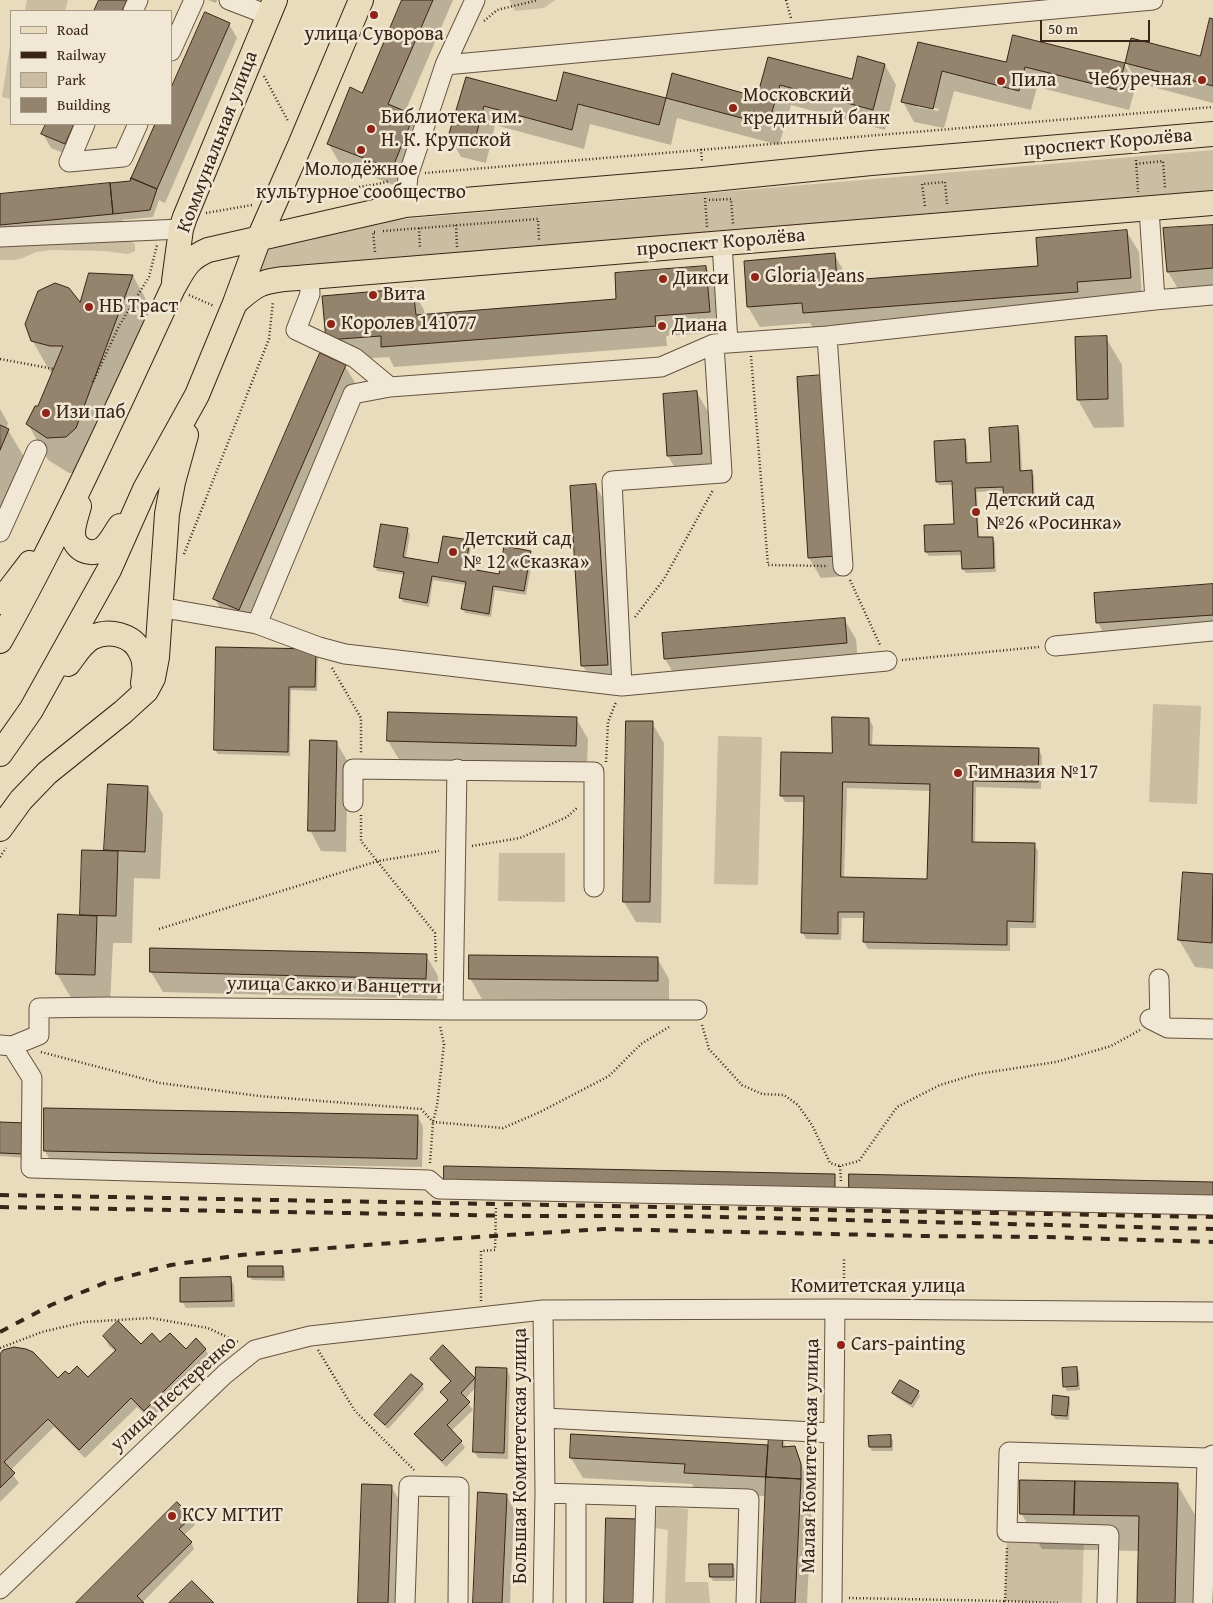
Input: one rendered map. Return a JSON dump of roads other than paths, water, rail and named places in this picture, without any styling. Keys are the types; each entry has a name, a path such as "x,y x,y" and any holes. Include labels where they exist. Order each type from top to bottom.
{"main road":[{"path":"0,754 31,710 109,570 145,489 197,395 235,303 259,238 361,0"},
{"name":"Коммунальная улица","path":"173,288 183,223 271,8"},
{"name":"проспект Королёва","path":"173,288 187,264 196,255 222,246 405,205 704,190 871,163 1213,134"},
{"name":"проспект Королёва","path":"235,303 261,284 308,277 721,238 1213,203"},
{"path":"0,641 22,602 88,470 173,288"},
{"path":"0,829 21,800 47,773 123,712 146,691 153,678 157,657 167,514 173,482 197,395"},
{"path":"88,470 73,531 76,546 81,550 88,552 101,550 107,545 145,489"},
{"path":"0,602 61,525"},
{"path":"31,710 56,683 82,645 97,635 116,634 127,638 141,652 145,672 139,696"}],"street":[{"path":"172,49 194,0"},
{"path":"229,0 271,8"},
{"path":"405,205 408,176 445,65 474,0"},
{"path":"445,65 1005,7 1153,0"},
{"path":"85,125 69,162 123,157 138,125"},
{"path":"1144,209 1154,300"},
{"path":"0,237 183,223"},
{"path":"622,686 612,480 722,473 721,238"},
{"path":"308,277 310,294 296,330 355,358 390,387"},
{"path":"257,624 353,394 390,387 661,367 721,344 827,336 1213,295"},
{"path":"827,336 843,566"},
{"path":"0,532 37,450"},
{"path":"160,608 257,624 345,654 622,686 887,661"},
{"path":"1055,646 1213,631"},
{"path":"357,808 353,769 594,772 594,887"},
{"path":"445,1010 455,848 457,769"},
{"path":"1159,979 1155,1021 1168,1028 1213,1029"},
{"name":"улица Сакко и Ванцетти","path":"6,1045 39,1035 40,1008 697,1010"},
{"path":"6,1045 32,1078 31,1168 429,1180 440,1189 1213,1205"},
{"name":"Комитетская улица","path":"542,1310 835,1309 1213,1312"},
{"name":"Малая Комитетская улица","path":"832,1600 835,1309"},
{"name":"улица Нестеренко","path":"0,1589 225,1374 255,1350 310,1336 542,1310"},
{"name":"Большая Комитетская улица","path":"542,1310 545,1418 543,1603"},
{"path":"545,1418 833,1433"},
{"path":"1107,1603 1109,1535 1007,1532 1009,1452 1210,1457 1202,1603"},
{"path":"405,1603 410,1486 429,1485 459,1487 458,1603"},
{"path":"545,1493 749,1499 746,1603"},
{"path":"576,1494 576,1603"},
{"path":"643,1603 646,1496"}],"railway":[{"path":"0,1195 1213,1217"},
{"path":"0,1207 520,1216 683,1216 1213,1229"},
{"path":"0,1332 51,1305 107,1282 171,1265 241,1255 430,1240 603,1229 1213,1242"}],"place":[{"name":"улица Суворова","path":"374,15"},
{"name":"Чебуречная","path":"1202,80"},
{"name":"Пила","path":"1001,81"},
{"name":"Московский кредитный банк","path":"733,108"},
{"name":"Библиотека им. Н. К. Крупской","path":"371,129"},
{"name":"Молодёжное культурное сообщество","path":"361,150"},
{"name":"Gloria Jeans","path":"755,277"},
{"name":"Дикси","path":"663,279"},
{"name":"Вита","path":"373,295"},
{"name":"НБ Траст","path":"89,307"},
{"name":"Королев 141077","path":"331,324"},
{"name":"Диана","path":"662,326"},
{"name":"Изи паб","path":"46,413"},
{"name":"Детский сад №26 «Росинка»","path":"976,512"},
{"name":"Детский сад № 12 «Сказка»","path":"453,552"},
{"name":"Гимназия №17","path":"958,773"},
{"name":"Cars-painting","path":"841,1345"},
{"name":"КСУ МГТИТ","path":"172,1516"}]}
